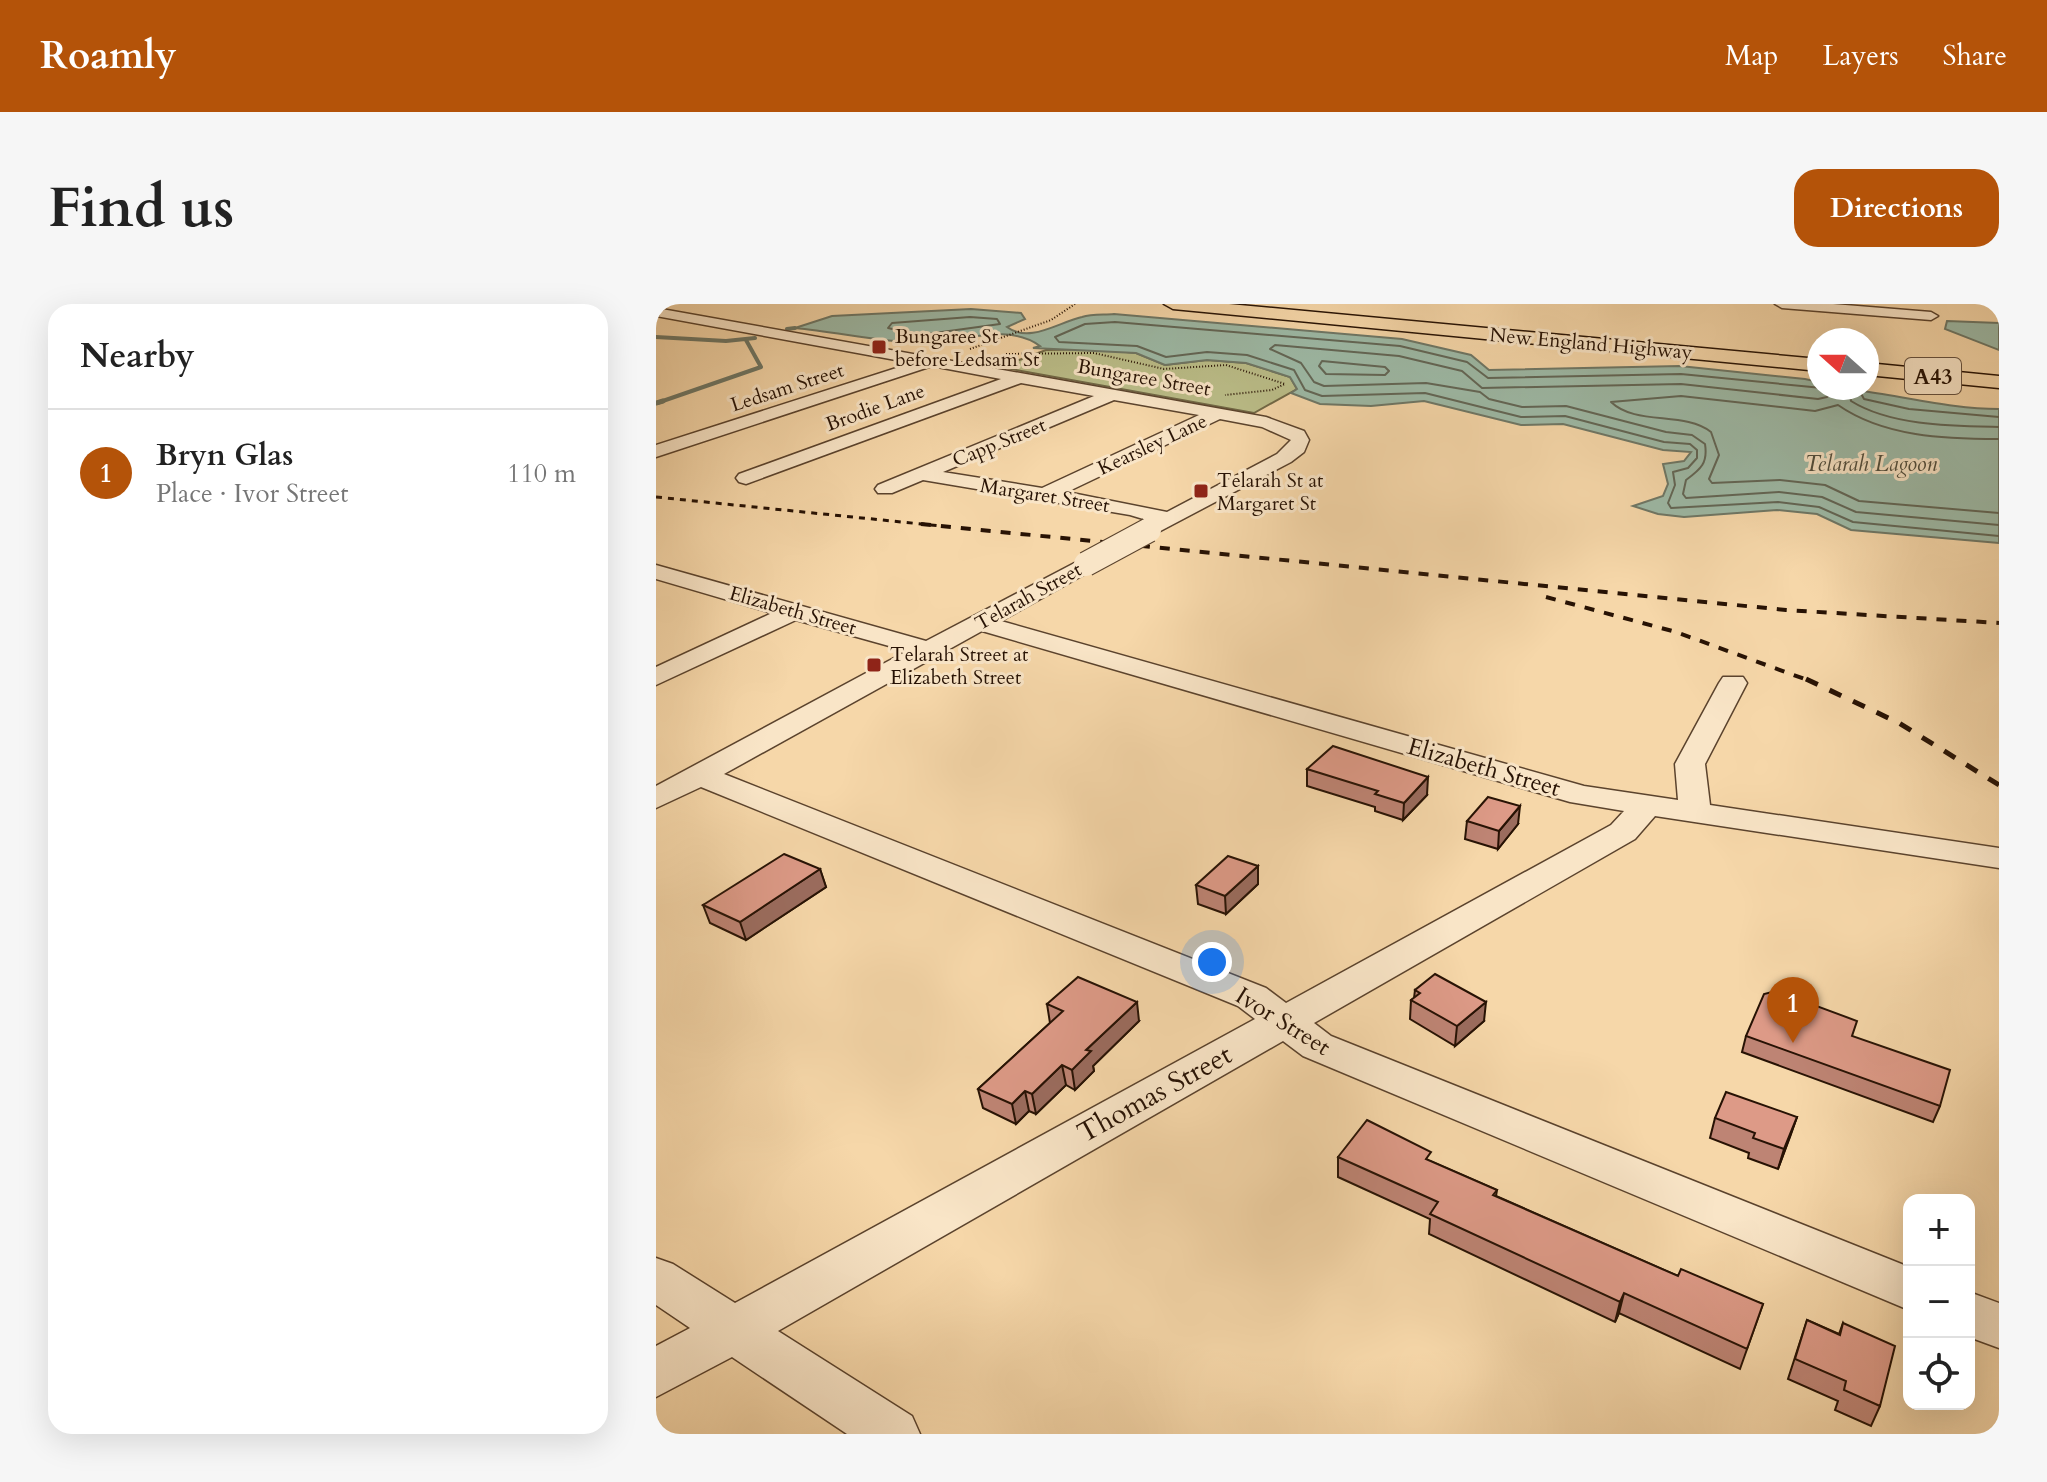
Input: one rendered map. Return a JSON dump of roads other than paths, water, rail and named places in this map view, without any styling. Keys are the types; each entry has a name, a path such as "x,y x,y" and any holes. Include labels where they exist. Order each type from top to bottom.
{"highway":[{"name":"New England Highway","path":"1173,304 1807,362"},
{"name":"New England Highway","path":"1213,304 1807,362"},
{"name":"A43","path":"1879,368 1999,379"}],"street":[{"path":"1782,304 1931,316"},
{"name":"Bungaree Street","path":"656,312 1113,394 1218,405 1292,431"},
{"name":"Ledsam Street","path":"656,451 931,362"},
{"name":"Brodie Lane","path":"746,478 1019,378"},
{"name":"Capp Street","path":"885,489 1113,394"},
{"name":"Kearsley Lane","path":"1042,496 1218,405"},
{"name":"Telarah Street","path":"656,799 1284,458 1297,448 1300,440 1292,431"},
{"name":"Margaret Street","path":"921,474 1131,509 1159,524"},
{"name":"Elizabeth Street","path":"662,576 930,650"},
{"path":"656,677 795,611"},
{"name":"Elizabeth Street","path":"981,623 1581,795 1999,858"},
{"path":"1695,810 1690,764 1733,683"},
{"name":"Ivor Street","path":"699,775 1252,997 1317,1046 1903,1287"},
{"name":"Thomas Street","path":"656,1373 1623,832 1647,805"},
{"path":"656,1279 893,1434"},
{"path":"1975,1316 1999,1326"}],"water":[{"name":"Telarah Lagoon","path":"971,309 1021,313 1025,319 1007,327 1016,332 1034,333 1086,316 1114,314 1402,339 1471,355 1489,370 1680,366 1807,379 1807,400 1879,400 1879,394 1954,406 1999,409 1999,543 1851,530 1817,514 1777,510 1684,517 1658,514 1633,506 1663,496 1668,484 1663,464 1684,461 1691,452 1663,450 1563,424 1521,425 1424,401 1371,406 1320,404 1291,393 1297,389 1290,377 1246,363 1207,360 1165,365 1136,353 1033,348 1040,346 1012,335 919,343 795,328 832,316"},
{"path":"1947,321 1999,323 1999,350 1945,329"}],"waterway":[{"path":"787,329 795,328"},
{"path":"656,337 726,341 755,338"},
{"path":"662,401 761,367 746,340"},
{"path":"656,403 662,401"},
{"path":"657,403 662,401"}],"railway":[{"path":"656,497 936,525"},
{"path":"921,524 936,525"},
{"path":"936,525 1786,610 1999,623"},
{"path":"936,525 941,526"},
{"path":"1546,597 1676,632 1810,681"},
{"path":"1806,679 1899,723 1999,785"}],"place":[{"name":"Bungaree St before Ledsam St","path":"879,347"},
{"name":"Telarah St at Margaret St","path":"1201,491"},
{"name":"Telarah Street at Elizabeth Street","path":"874,665"},
{"name":"Bryn Glas","path":"1793,1043"}]}
